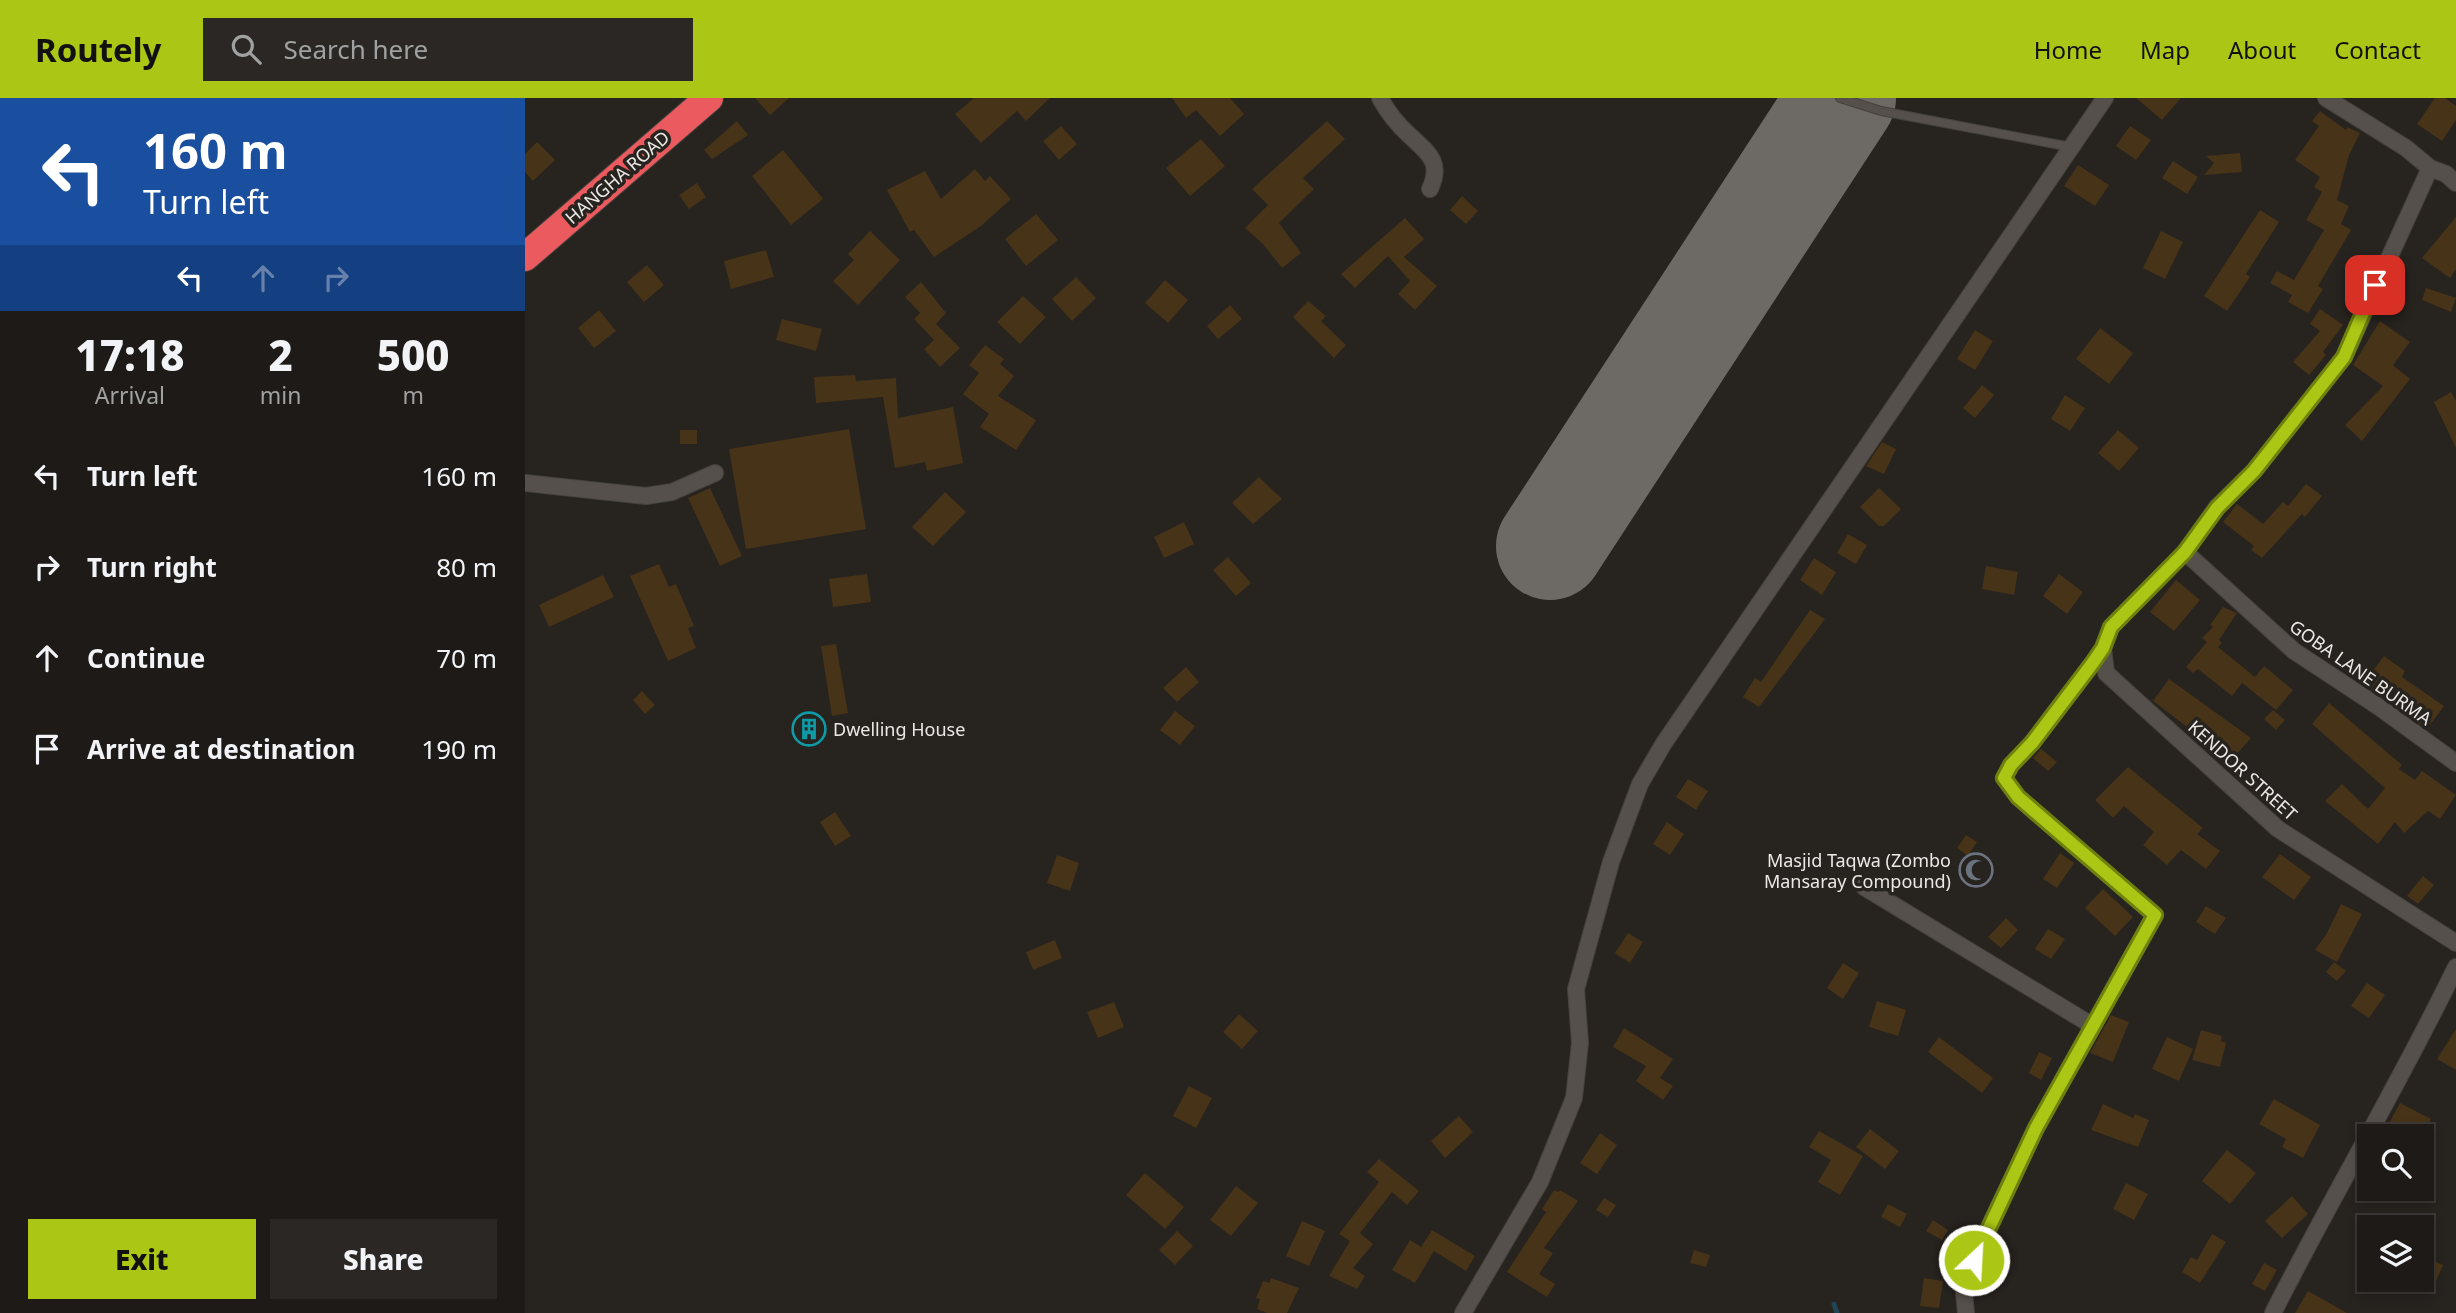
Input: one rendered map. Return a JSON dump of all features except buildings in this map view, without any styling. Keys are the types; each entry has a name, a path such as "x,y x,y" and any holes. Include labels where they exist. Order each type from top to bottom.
{"highway":[{"name":"HANGHA ROAD","path":"525,257 709,98"}],"street":[{"path":"1380,98 1407,133 1430,153 1436,164 1435,178 1430,189"},
{"path":"1463,1313 1540,1182 1574,1098 1580,1043 1576,989 1611,862 1640,784 1664,743 2105,98"},
{"path":"2326,98 2456,183"},
{"path":"1966,1313 1963,1282 2036,1128 2155,915 2018,797 2004,778 2011,765 2053,718 2103,648 2111,627 2185,552 2217,508 2254,471 2344,357 2430,168"},
{"path":"525,484 646,496 672,492 715,473"},
{"name":"GOBA LANE BURMA","path":"2185,552 2294,652 2379,707 2456,763"},
{"name":"KENDOR STREET","path":"2103,648 2106,673 2277,829 2456,943"},
{"path":"1864,887 2093,1026"},
{"path":"2273,1313 2349,1166 2399,1082 2456,967"}],"lane":[{"path":"1840,98 1881,111 2071,147"}],"waterway":[{"path":"1834,1304 1837,1313"}],"runway":[{"path":"1550,546 1842,98"}],"place":[{"name":"Dwelling House","path":"809,729"},
{"name":"Masjid Taqwa (Zombo Mansaray Compound)","path":"1976,870"}],"route":[{"path":"1974,1260 2036,1128 2155,915 2018,797 2004,778 2011,765 2053,718 2092,664 2103,648 2111,627 2185,552 2217,508 2254,471 2344,357 2375,285"}]}
